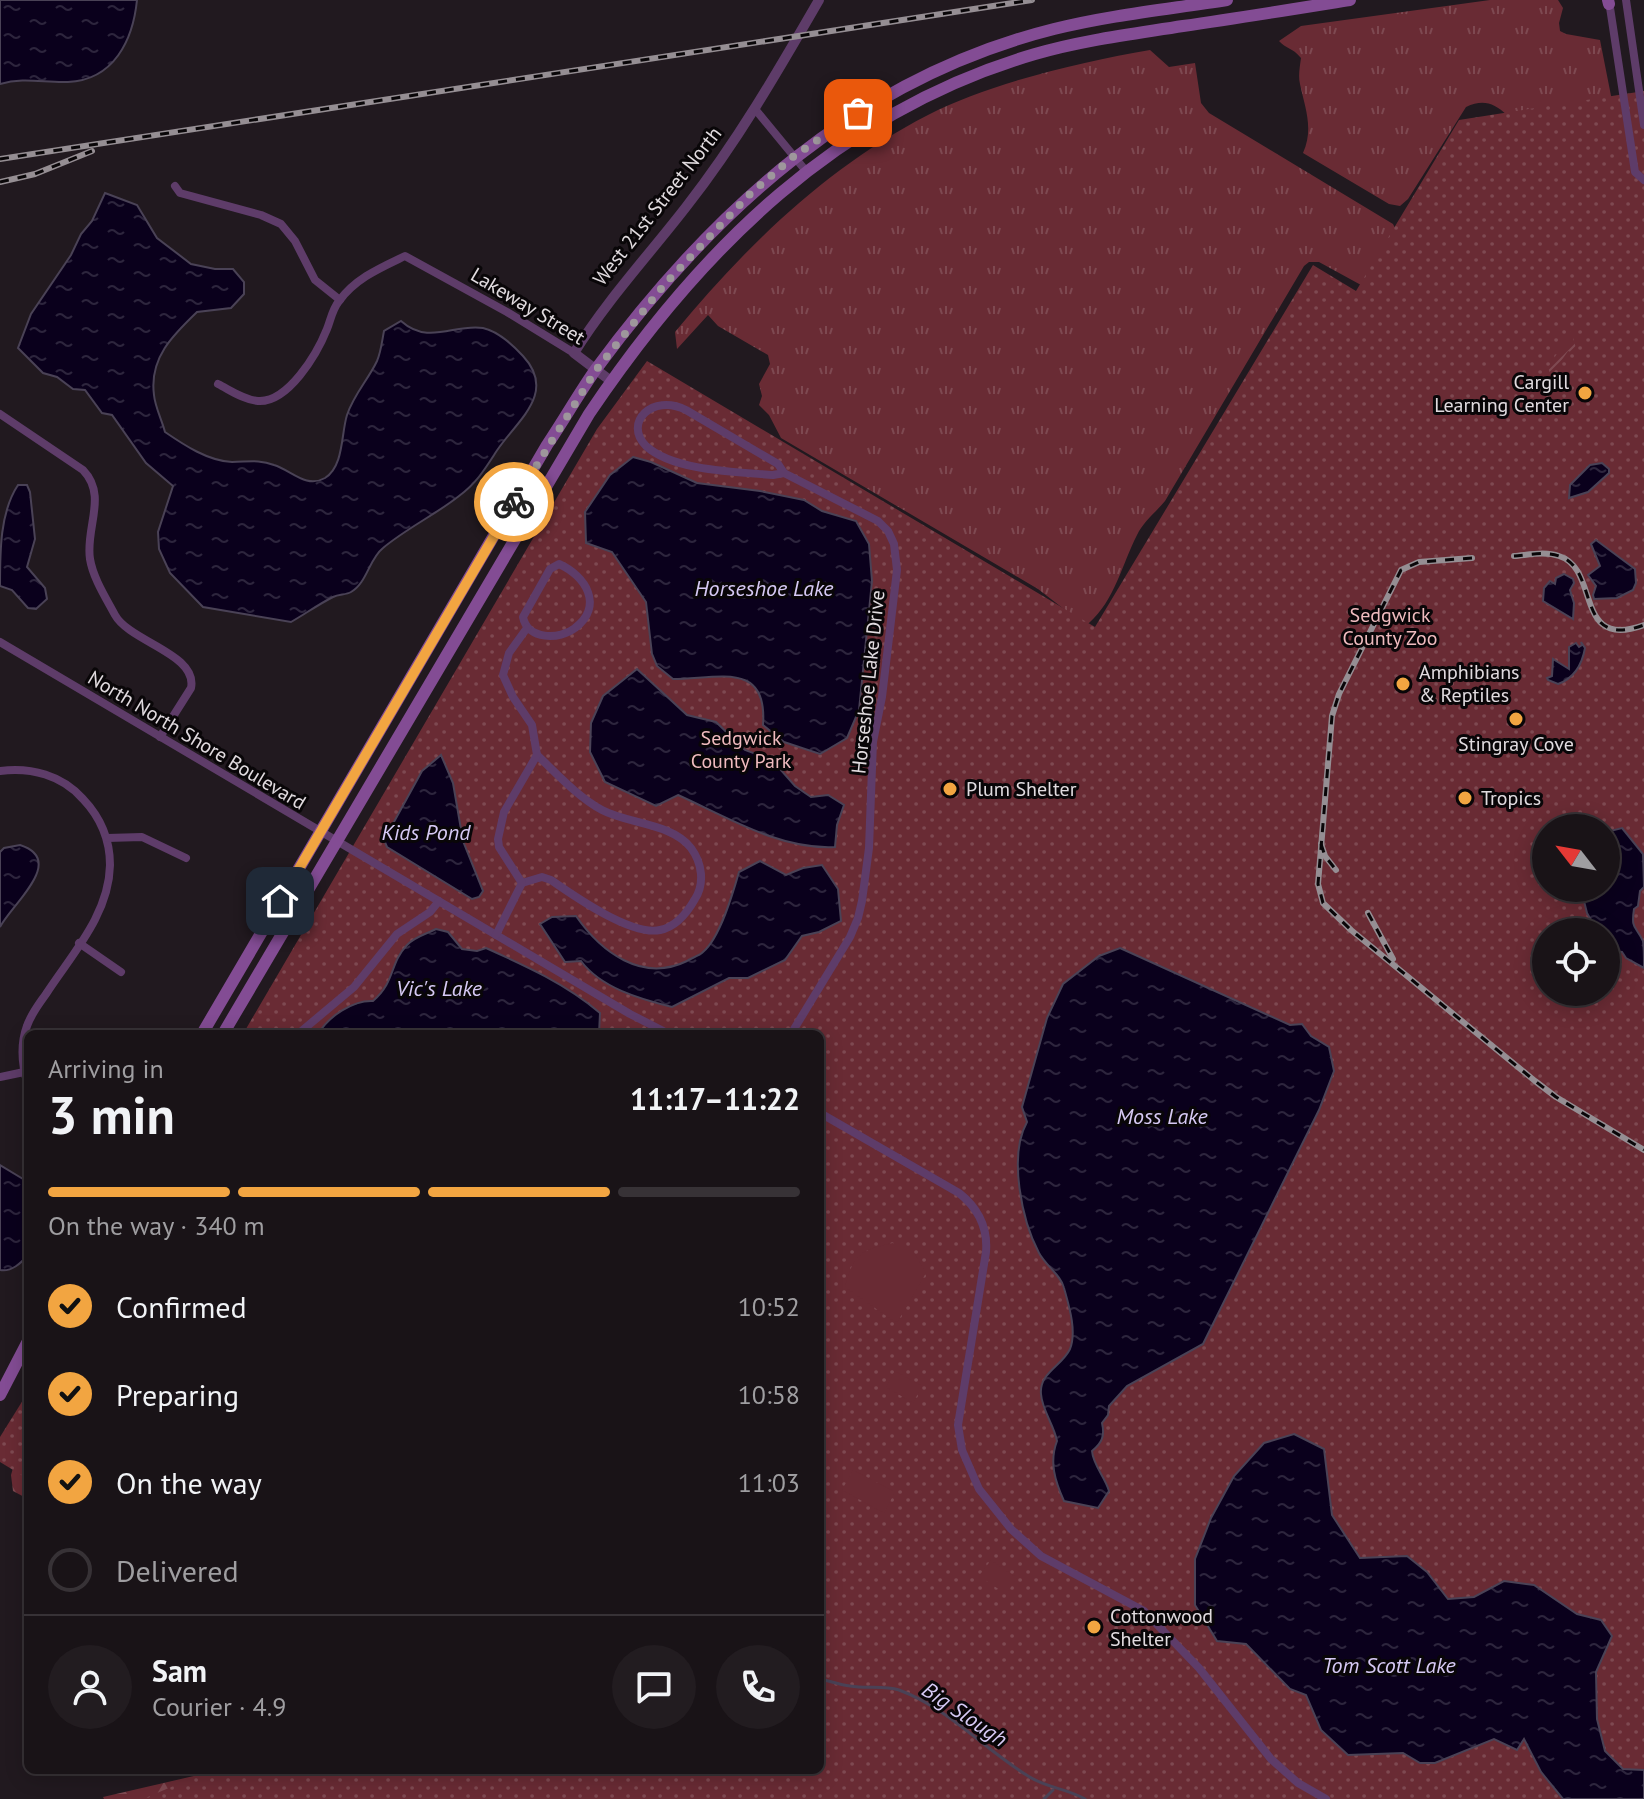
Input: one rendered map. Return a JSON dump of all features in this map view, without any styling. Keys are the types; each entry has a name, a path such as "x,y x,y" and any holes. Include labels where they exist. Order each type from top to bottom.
{"main road":[{"path":"204,1030 547,445 596,370 648,303 749,195 794,156 878,100 960,61 1055,29 1190,3 1227,0"},
{"path":"225,1030 551,475 611,381 672,303 749,221 806,171 888,115 958,81 996,67 1066,46 1350,0"},
{"path":"0,1395 24,1354"}],"street":[{"name":"West 21st Street North","path":"574,353 618,288 696,194 755,109 819,0"},
{"path":"1626,0 1644,125"},
{"path":"1609,1 1635,172 1644,180"},
{"path":"1190,3 1195,24"},
{"path":"755,109 806,171"},
{"path":"175,186 180,193 261,215 281,224 295,241 309,273 340,300 325,334 286,392 260,401 218,384"},
{"name":"Lakeway Street","path":"340,300 367,274 405,256 574,353 611,381"},
{"name":"Horseshoe Lake Drive","path":"784,473 773,475 700,468 672,459 651,449 641,439 639,425 642,417 657,404 677,406 778,464 784,473 878,521 888,531 894,544 897,570 882,697 873,742 869,848 858,918 850,937 793,1030"},
{"path":"0,414 91,478 96,499 89,557 117,618 125,627 189,669 191,688 160,737"},
{"path":"559,564 578,573 585,581 589,598 581,623 567,634 558,635 543,635 527,628 523,617 550,569 559,564"},
{"path":"496,935 522,883 542,877 607,914 650,931 662,930 676,923 694,902 702,880 696,856 680,838 600,809 537,755 532,725 503,675 509,653 527,628"},
{"name":"North North Shore Boulevard","path":"0,642 662,1030"},
{"path":"522,883 499,847 498,839 504,812 537,755"},
{"path":"0,759 1,771 30,771 66,783 92,810 107,838 110,859 109,887 96,919 26,1030"},
{"path":"107,838 142,837 186,858"},
{"path":"303,1030 354,987 397,934 430,912 439,901"},
{"path":"79,943 121,972"},
{"path":"0,1077 24,1072 24,1037"},
{"path":"824,1115 959,1193 972,1205 984,1225 986,1252 958,1425 967,1466 995,1512 1041,1556 1144,1611 1199,1668 1271,1759 1298,1783 1326,1799"}],"green space":[{"path":"1490,0 1558,0 1563,8 1560,31 1600,40 1614,111 1507,115 1488,104 1466,107 1408,199 1400,206 1389,204 1303,153 1308,127 1299,81 1301,58 1279,41 1301,26"},
{"path":"1150,50 1169,67 1195,63 1201,103 1209,113 1393,224 1396,230 1361,285 1319,262 1309,262 1304,266 1165,501 1140,530 1105,604 1089,623 1082,623 1038,589 781,438 769,415 759,405 762,396 759,384 770,364 768,355 718,326 708,315 677,349 675,332 730,269 790,211 822,184 891,136 928,115 979,93 1066,67"},
{"name":"Sedgwick County Park","path":"1644,91 1644,1799 143,1799 202,1774 824,1774 824,1030 245,1030 597,429 647,361 1095,627 1313,265 1356,291 1459,120"},
{"path":"1571,331 1578,355 1568,351 1551,376 1548,368"},
{"path":"893,1243 915,1254 926,1273 895,1322 845,1287 851,1267 860,1255"},
{"path":"895,1371 922,1386 913,1403 886,1387"},
{"path":"24,1398 24,1477 0,1462 0,1437"},
{"path":"24,1429 24,1497 13,1491 11,1475"},
{"path":"853,1470 895,1492 884,1513 842,1490"},
{"path":"991,1560 1017,1578 1006,1594 979,1576"},
{"path":"211,1774 215,1799 104,1799"}],"water":[{"path":"0,0 137,0 126,43 109,66 98,74 68,82 0,84"},
{"path":"105,193 137,205 157,238 191,264 233,269 244,282 244,294 231,308 197,312 165,348 155,370 155,400 165,432 197,452 223,461 269,463 305,480 325,478 336,466 347,415 377,361 384,331 401,321 422,332 473,327 499,335 523,356 533,370 535,396 521,420 470,486 383,548 361,583 351,592 333,597 291,622 203,607 170,573 159,549 158,532 173,486 146,463 112,415 102,413 85,390 73,389 57,377 43,373 18,348 31,314 92,221"},
{"name":"Horseshoe Lake","path":"633,457 697,483 804,500 822,511 856,521 869,544 872,581 859,710 847,738 820,754 784,742 763,725 762,704 757,690 748,682 722,676 673,679 657,666 652,654 646,602 612,552 586,543 585,512 610,475"},
{"path":"1602,463 1609,473 1588,492 1569,498 1570,485 1590,465"},
{"path":"18,485 27,485 30,492 35,539 27,567 45,588 47,599 36,609 28,608 12,590 0,586 4,520"},
{"path":"1596,540 1635,569 1633,590 1617,598 1594,599 1596,586 1588,575 1600,566 1591,544"},
{"path":"1564,574 1574,583 1570,590 1574,603 1573,619 1543,601 1544,588 1550,581 1555,584 1556,578"},
{"path":"1581,642 1585,648 1584,654 1573,674 1558,684 1548,680 1552,676 1553,659 1569,669 1569,647 1576,643 1579,647"},
{"path":"637,669 687,715 716,722 745,750 772,760 795,786 811,797 828,795 844,805 837,825 835,847 814,847 774,838 678,795 656,806 605,782 590,752 591,723 603,696"},
{"name":"Kids Pond","path":"441,755 453,783 463,841 483,891 479,897 472,899 387,847 384,840 422,771"},
{"path":"1620,828 1643,854 1644,887 1640,891 1638,906 1634,909 1633,920 1643,941 1644,968 1620,952 1620,918 1590,918 1584,902 1620,902"},
{"path":"20,845 33,852 38,861 37,871 32,883 0,927 0,852 4,848"},
{"path":"760,861 786,875 822,865 838,889 841,921 802,936 785,960 748,978 729,978 672,1007 610,985 581,961 565,962 540,924 552,917 576,916 610,952 624,960 639,966 670,967 699,955 709,945 725,915 739,872"},
{"name":"Vic's Lake","path":"436,929 448,932 462,949 477,951 486,948 531,969 560,984 600,1013 599,1030 321,1030 342,1010 373,1001 385,986 401,952 417,938"},
{"name":"Moss Lake","path":"1120,948 1290,1025 1302,1024 1311,1036 1329,1047 1334,1071 1319,1110 1203,1344 1127,1386 1109,1406 1108,1415 1102,1423 1102,1439 1092,1451 1109,1491 1098,1508 1064,1501 1056,1479 1053,1456 1057,1441 1044,1406 1041,1387 1047,1375 1070,1349 1072,1327 1062,1283 1039,1253 1027,1224 1020,1188 1018,1152 1027,1122 1022,1107 1047,1018 1063,984 1099,956"},
{"path":"0,1165 24,1180 24,1259 8,1270 0,1270"},
{"name":"Tom Scott Lake","path":"1294,1434 1324,1449 1332,1515 1360,1558 1407,1556 1427,1572 1448,1599 1474,1597 1504,1581 1534,1585 1577,1614 1601,1620 1612,1636 1596,1672 1597,1719 1605,1751 1623,1769 1644,1770 1644,1799 1563,1799 1541,1772 1524,1739 1517,1750 1494,1739 1435,1763 1420,1763 1403,1753 1348,1755 1321,1730 1306,1695 1290,1689 1246,1644 1217,1641 1195,1605 1195,1559 1211,1518 1234,1476 1264,1443"}],"waterway":[{"name":"Big Slough","path":"824,1680 856,1687 899,1690 917,1698 950,1718 1028,1776 1085,1799"},
{"path":"1044,1799 1053,1790"}],"railway":[{"path":"0,159 1032,0"},
{"path":"0,182 35,174 92,151"},
{"path":"1514,556 1559,556 1572,564 1597,618 1607,627 1622,630 1644,625"},
{"path":"1472,558 1419,562 1401,570 1339,694 1332,716 1318,884 1323,903 1351,930 1535,1081 1644,1150"},
{"path":"1321,844 1325,856 1336,870"},
{"path":"1368,913 1393,959"}],"way so far":[{"path":"514,502 596,370 648,303 749,195 794,156 858,113"}],"place":[{"name":"Cargill Learning Center","path":"1585,393"},
{"name":"Amphibians & Reptiles","path":"1403,684"},
{"name":"Stingray Cove","path":"1516,719"},
{"name":"Plum Shelter","path":"950,789"},
{"name":"Tropics","path":"1465,798"},
{"name":"Cottonwood Shelter","path":"1094,1627"}],"route":[{"path":"280,901 514,502"}],"park label":[{"name":"Sedgwick County Zoo","path":"1390,626"}]}
